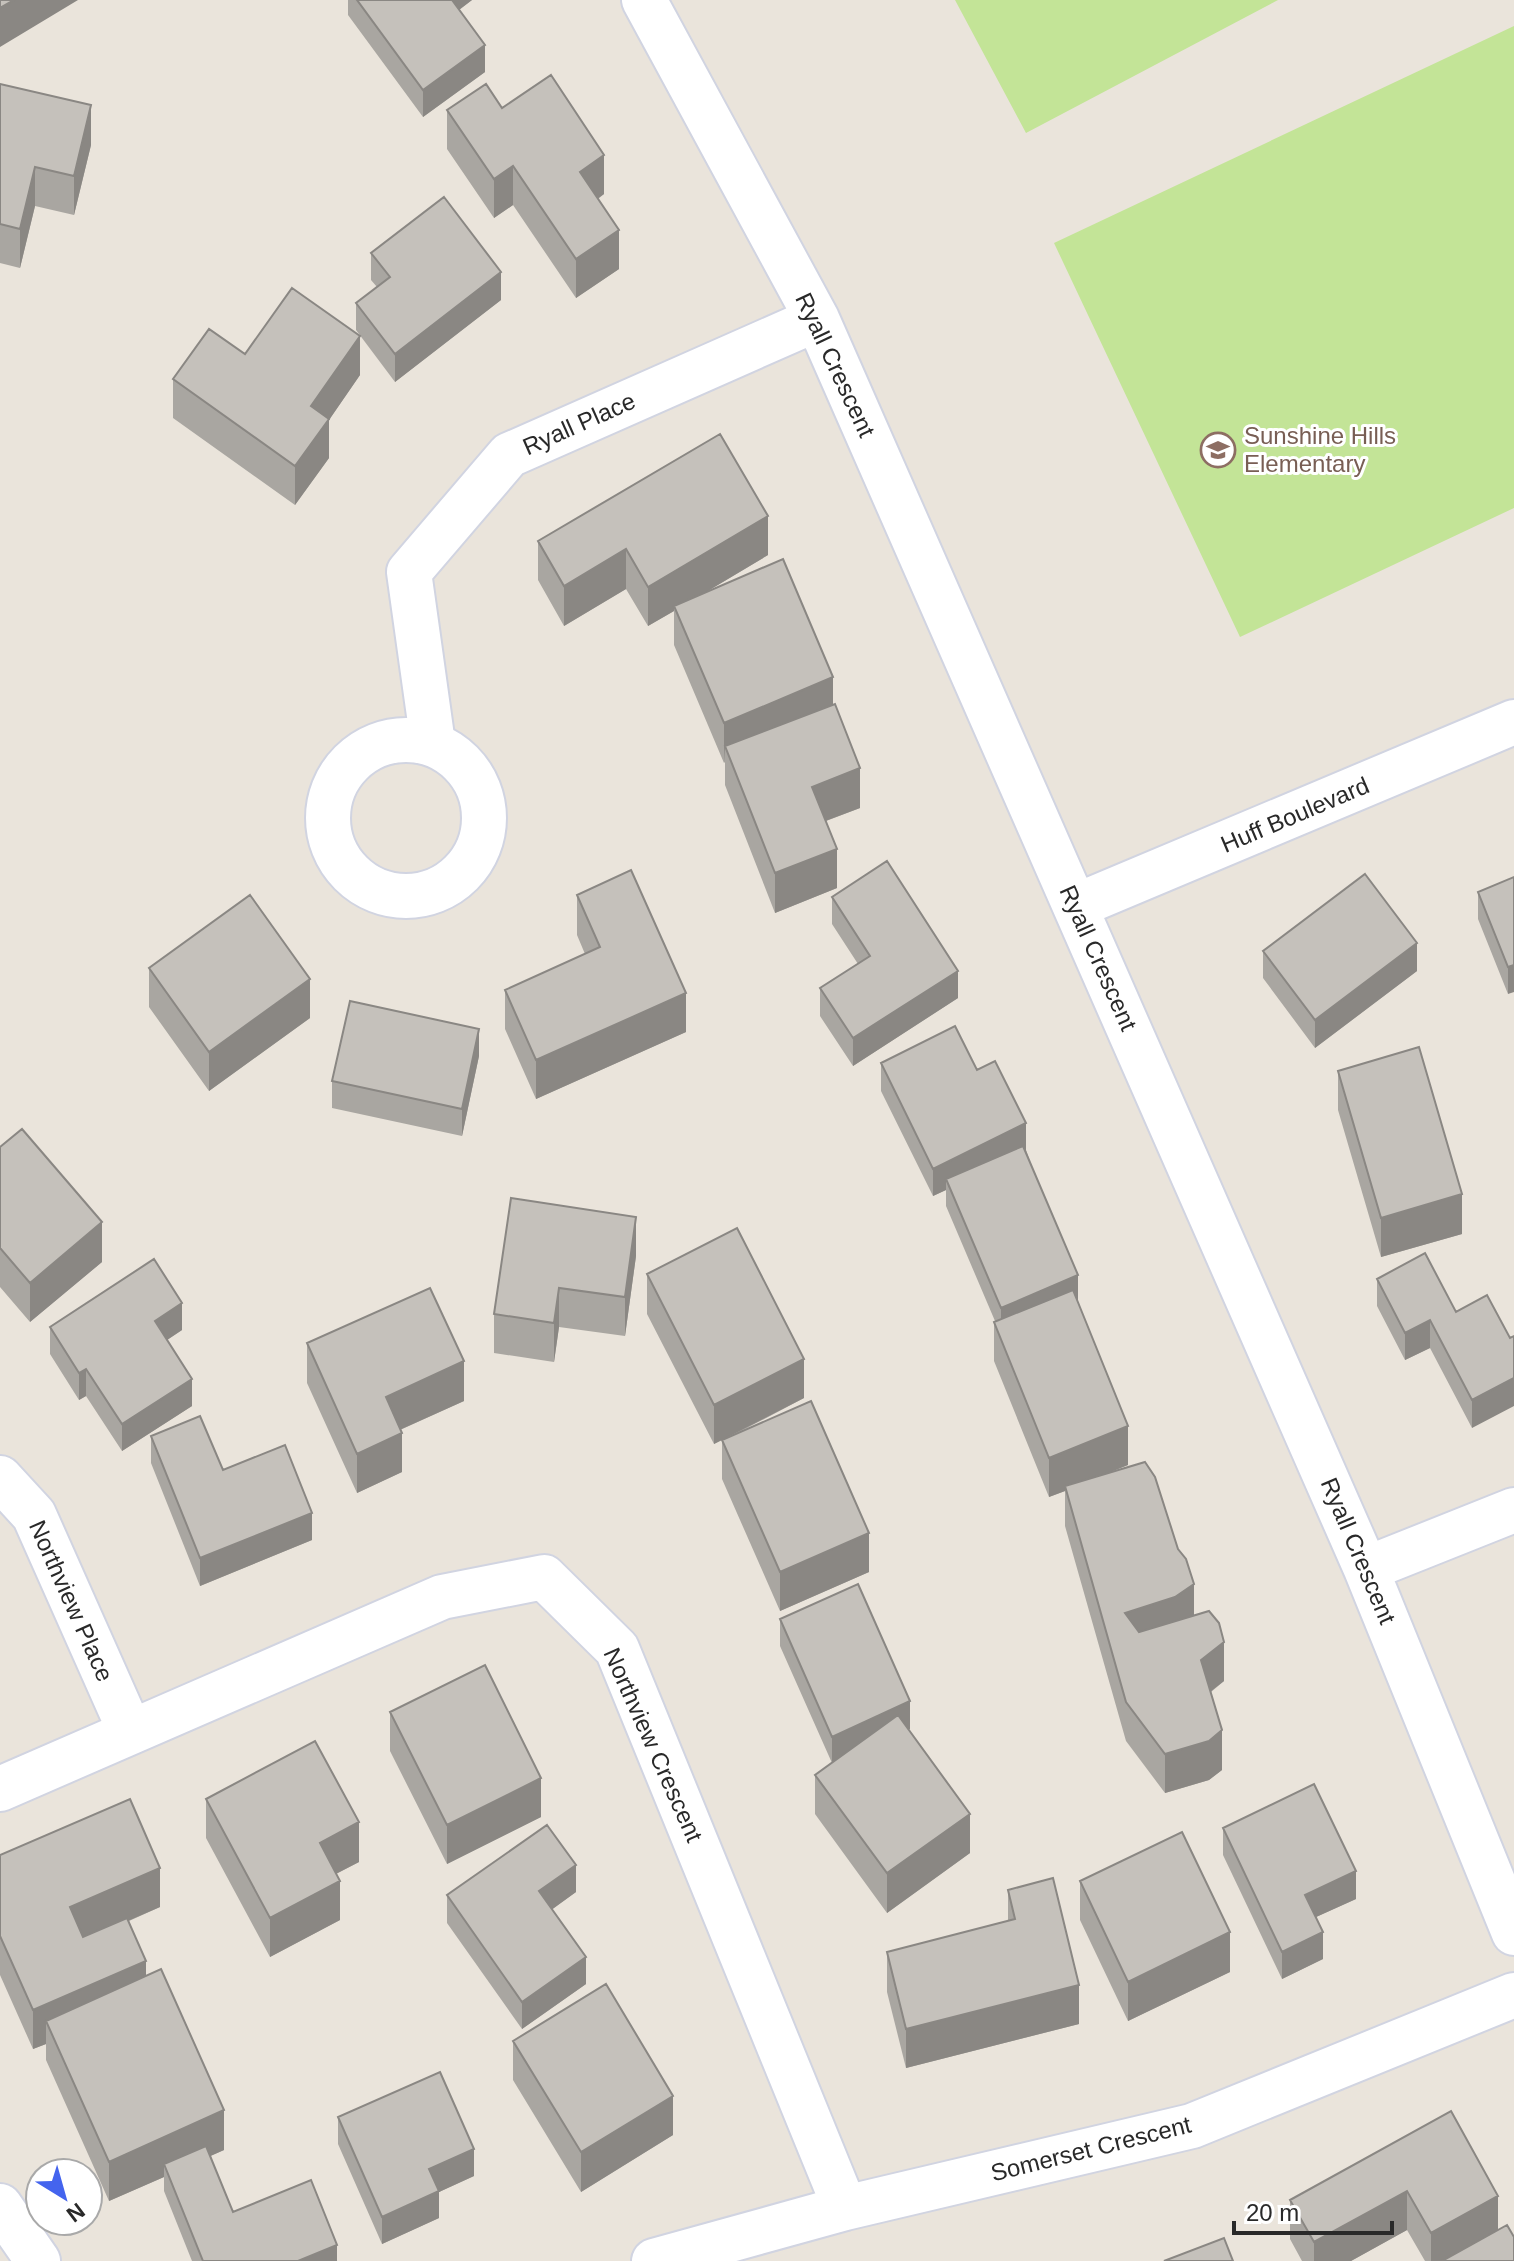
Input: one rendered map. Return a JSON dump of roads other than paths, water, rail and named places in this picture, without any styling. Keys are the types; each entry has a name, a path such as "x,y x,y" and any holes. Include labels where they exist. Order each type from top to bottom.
{"street":[{"name":"Ryall Crescent","path":"644,0 817,319 1366,1569 1514,1933"},
{"name":"Ryall Place","path":"433,744 409,572 509,455 817,319"},
{"name":"Huff Boulevard","path":"1076,906 1514,722"},
{"name":"Northview Place","path":"0,1478 34,1515 130,1731"},
{"path":"1366,1569 1514,1510"},
{"name":"Northview Crescent","path":"0,1789 442,1597 544,1577 617,1649 845,2208"},
{"name":"Somerset Crescent","path":"654,2261 845,2208 1192,2126 1514,1995"},
{"path":"0,2206 38,2261"}],"place":[{"name":"Sunshine Hills Elementary","path":"1218,450"}]}
